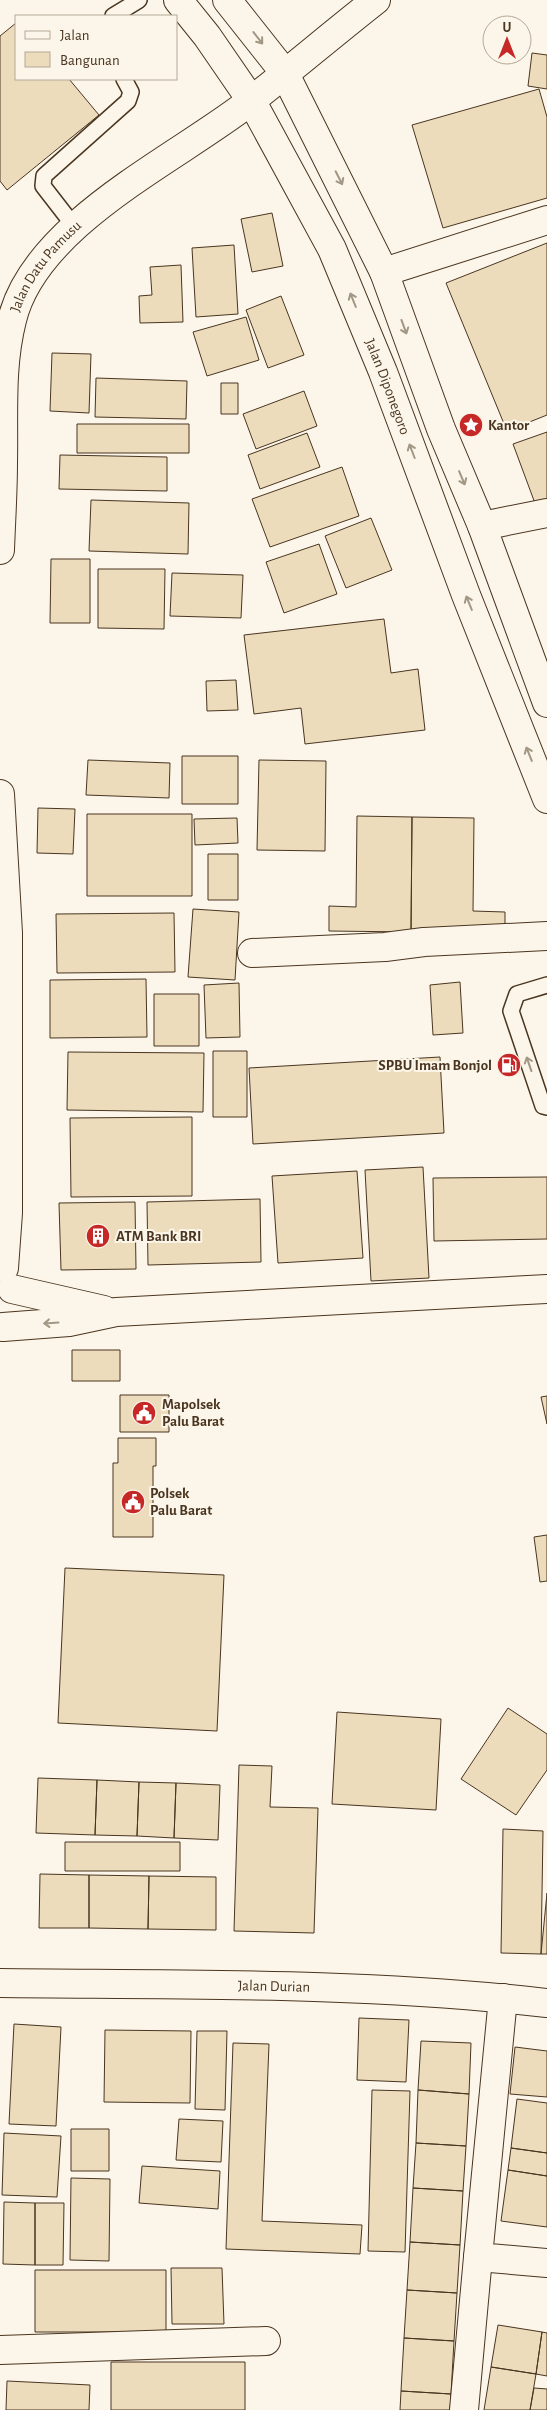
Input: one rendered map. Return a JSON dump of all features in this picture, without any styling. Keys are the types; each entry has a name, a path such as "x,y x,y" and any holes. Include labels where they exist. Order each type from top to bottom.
{"main road":[{"name":"Jalan Diponegoro","path":"178,0 207,36 251,100 332,249 383,372 466,595 547,800"},
{"path":"227,0 284,72 384,272 441,429 482,526 547,702"},
{"name":"Jalan Datu Pamusu","path":"0,550 3,464 3,375 12,319 33,271 74,226 180,148 251,100 376,0"},
{"path":"384,272 547,220"},
{"path":"482,526 547,513"},
{"path":"0,794 8,933 4,1157 5,1274 11,1309 2,1329"},
{"path":"252,953 385,947 424,942 547,936"},
{"path":"5,1274 79,1306 116,1312"},
{"path":"2,1329 69,1322 116,1312 547,1289"},
{"name":"Jalan Durian","path":"0,1983 299,1986 503,1998 547,2003"},
{"path":"464,2410 503,1998"},
{"path":"478,2257 547,2263"},
{"path":"0,2350 266,2341"}],"lane":[{"path":"115,15 139,0"},
{"path":"74,226 43,186 44,176 128,101 131,92 125,80"},
{"path":"547,985 518,994 511,1011 543,1106 547,1107"}],"building":[{"path":"15,24 15,80 70,80 99,115 7,190 0,181 0,36"},
{"path":"532,53 547,55 547,89 528,86"},
{"path":"539,89 547,117 547,198 443,228 412,125"},
{"path":"272,213 283,266 252,272 241,219"},
{"path":"547,243 547,415 507,431 446,283"},
{"path":"234,245 238,314 196,317 192,248"},
{"path":"181,265 183,322 140,323 139,296 152,295 150,267"},
{"path":"281,296 304,355 268,368 246,310"},
{"path":"246,317 259,360 207,376 193,332"},
{"path":"52,353 91,354 89,413 50,411"},
{"path":"96,378 187,381 186,419 95,417"},
{"path":"221,383 238,383 238,414 221,414"},
{"path":"304,391 317,426 256,449 243,414"},
{"path":"77,424 189,424 189,453 77,453"},
{"path":"547,432 547,502 536,506 513,444"},
{"path":"307,433 320,467 260,489 248,455"},
{"path":"60,455 167,457 167,491 59,489"},
{"path":"342,467 359,516 270,547 252,499"},
{"path":"91,500 189,503 188,554 89,551"},
{"path":"371,518 392,570 346,588 325,536"},
{"path":"319,544 337,594 284,613 266,562"},
{"path":"51,559 90,559 90,623 50,623"},
{"path":"98,569 165,569 164,629 98,628"},
{"path":"172,573 243,575 241,618 170,616"},
{"path":"384,619 391,673 418,669 425,730 305,744 301,708 254,714 244,635"},
{"path":"236,680 238,710 207,711 206,681"},
{"path":"182,756 238,756 238,804 182,804"},
{"path":"88,760 170,763 169,798 86,795"},
{"path":"259,760 326,761 325,851 257,850"},
{"path":"38,808 75,809 73,854 37,853"},
{"path":"87,814 192,814 192,896 87,896"},
{"path":"357,816 412,817 411,932 329,931 329,906 356,907"},
{"path":"412,817 474,818 473,911 505,912 505,933 411,932"},
{"path":"237,818 238,843 195,845 194,819"},
{"path":"208,854 238,854 238,900 208,900"},
{"path":"193,909 239,912 235,980 188,977"},
{"path":"174,913 175,972 57,973 56,914"},
{"path":"146,979 147,1037 50,1038 50,980"},
{"path":"460,982 463,1033 433,1035 430,985"},
{"path":"239,983 240,1037 206,1038 204,985"},
{"path":"154,994 199,994 199,1046 154,1046"},
{"path":"213,1051 247,1051 247,1117 213,1117"},
{"path":"68,1052 204,1053 203,1112 67,1110"},
{"path":"440,1057 444,1133 253,1144 249,1068"},
{"path":"192,1117 192,1196 71,1197 70,1118"},
{"path":"423,1167 429,1278 371,1281 365,1170"},
{"path":"357,1171 363,1258 278,1263 272,1176"},
{"path":"547,1177 547,1239 434,1241 433,1178"},
{"path":"260,1199 261,1262 148,1265 147,1202"},
{"name":"ATM Bank BRI","path":"135,1202 136,1269 61,1270 59,1203"},
{"path":"72,1350 120,1350 120,1381 72,1381"},
{"name":"Mapolsek Palu Barat","path":"120,1395 169,1395 169,1432 120,1432"},
{"path":"547,1396 547,1424 541,1397"},
{"name":"Polsek Palu Barat","path":"118,1438 156,1438 156,1466 153,1466 153,1537 113,1537 113,1463 118,1463"},
{"path":"547,1535 547,1581 540,1582 534,1537"},
{"path":"65,1568 224,1575 217,1731 58,1723"},
{"path":"508,1708 547,1734 547,1770 516,1815 461,1779"},
{"path":"337,1712 441,1719 436,1810 332,1804"},
{"path":"239,1765 272,1766 270,1807 318,1808 314,1933 234,1931"},
{"path":"38,1778 97,1780 95,1835 36,1833"},
{"path":"97,1780 139,1782 137,1836 95,1835"},
{"path":"139,1782 176,1783 174,1838 137,1836"},
{"path":"176,1783 220,1785 218,1840 174,1838"},
{"path":"503,1829 543,1831 541,1954 501,1953"},
{"path":"65,1842 180,1842 180,1871 65,1871"},
{"path":"40,1874 89,1875 89,1928 39,1928"},
{"path":"89,1875 149,1876 148,1929 89,1928"},
{"path":"149,1876 216,1877 216,1930 148,1929"},
{"path":"547,1893 547,1954 541,1954"},
{"path":"359,2018 409,2020 406,2082 357,2080"},
{"path":"14,2024 61,2027 56,2126 9,2124"},
{"path":"105,2030 191,2031 190,2103 104,2102"},
{"path":"197,2031 227,2031 225,2110 195,2109"},
{"path":"421,2041 471,2043 469,2094 418,2090"},
{"path":"233,2043 269,2044 262,2221 362,2225 360,2254 226,2249"},
{"path":"515,2047 547,2051 547,2097 510,2094"},
{"path":"372,2090 410,2091 405,2252 368,2251"},
{"path":"418,2090 469,2094 466,2146 416,2143"},
{"path":"517,2099 547,2103 547,2153 511,2148"},
{"path":"179,2119 223,2121 221,2162 176,2160"},
{"path":"71,2129 109,2129 109,2171 71,2171"},
{"path":"4,2133 61,2136 57,2197 2,2195"},
{"path":"416,2143 466,2146 463,2191 413,2188"},
{"path":"511,2148 547,2153 547,2176 508,2170"},
{"path":"142,2166 220,2171 218,2209 139,2203"},
{"path":"508,2170 547,2176 547,2227 501,2221"},
{"path":"71,2178 110,2179 109,2261 70,2260"},
{"path":"413,2188 463,2191 460,2245 410,2242"},
{"path":"4,2202 35,2203 35,2265 3,2264"},
{"path":"35,2203 64,2203 63,2265 35,2265"},
{"path":"410,2242 460,2245 457,2293 407,2290"},
{"path":"171,2268 222,2268 224,2324 172,2324"},
{"path":"35,2270 166,2270 166,2332 35,2332"},
{"path":"407,2290 457,2293 454,2341 404,2338"},
{"path":"498,2325 542,2332 536,2374 491,2367"},
{"path":"542,2332 547,2333 547,2376 536,2374"},
{"path":"404,2338 454,2341 451,2394 401,2391"},
{"path":"111,2362 245,2362 245,2410 111,2410"},
{"path":"491,2367 536,2374 530,2410 484,2410"},
{"path":"7,2381 90,2385 89,2410 6,2410"},
{"path":"534,2388 547,2389 547,2410 530,2410"},
{"path":"401,2391 451,2394 450,2410 400,2410"}],"place":[{"name":"Kantor","path":"471,425"},
{"name":"SPBU Imam Bonjol","path":"509,1065"},
{"name":"ATM Bank BRI","path":"98,1236"},
{"name":"Mapolsek Palu Barat","path":"144,1413"},
{"name":"Polsek Palu Barat","path":"133,1502"}]}
